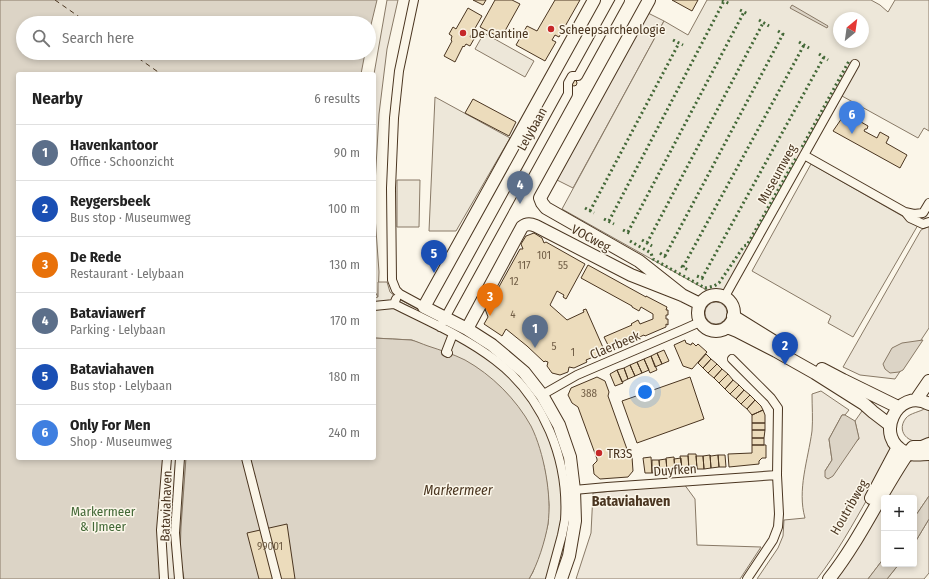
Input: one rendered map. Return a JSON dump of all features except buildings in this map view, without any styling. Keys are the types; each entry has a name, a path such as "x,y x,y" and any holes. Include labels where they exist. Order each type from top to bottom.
{"street":[{"path":"414,0 399,71 393,145 391,188 392,280 396,290 400,294 424,307 442,322 453,334 495,360 515,377 535,403 551,432 560,458 565,492 565,522 550,579"},
{"name":"Lelybaan","path":"424,307 594,0"},
{"name":"Lelybaan","path":"442,322 568,94 568,83 572,76 578,76 620,0"},
{"name":"VOCweg","path":"649,0 543,191 540,201 546,208 639,261 682,295"},
{"name":"Museumweg","path":"724,298 855,64"},
{"path":"804,155 905,212 914,214 923,213 929,203"},
{"path":"905,212 910,218 923,224 929,222"},
{"name":"VOCweg","path":"467,329 522,227 528,224 536,226 631,275 682,295 700,304"},
{"path":"640,278 646,266"},
{"path":"394,304 400,294"},
{"path":"712,296 724,298 732,305 734,312 731,322 727,327 720,330 712,331 705,328 700,322 698,313 700,304 712,296"},
{"path":"376,306 394,304 442,322 467,329 492,345 524,372 542,395 559,425 570,457 574,490 575,521 569,556 560,579"},
{"path":"733,316 780,345 843,380 894,418"},
{"name":"Claerbeek","path":"542,395 576,375 700,322"},
{"path":"727,327 782,354 864,404 876,408 894,418"},
{"path":"446,352 453,334"},
{"path":"732,359 771,398 778,408 778,527 773,540 747,579"},
{"path":"929,382 924,399 906,402 894,418 890,432 891,438 914,455 929,447"},
{"name":"Houtribweg","path":"821,579 851,535 879,484 906,449"},
{"name":"Houtribweg","path":"829,579 836,571 853,544 906,449"},
{"name":"Bataviahaven","path":"164,579 161,530 167,460"},
{"name":"Bataviahaven","path":"179,579 175,533 180,460"},
{"path":"247,460 277,579"},
{"name":"Duyfken","path":"574,490 777,475"}],"shaded area":[{"path":"387,0 398,0 387,49 379,114 376,167 376,72 374,72"},
{"path":"707,0 871,0 888,12 895,0 929,0 929,131 924,128 918,138 842,96 724,298 712,293 562,209 664,21 688,35"},
{"path":"648,13 664,21 573,188 557,180"},
{"path":"484,33 534,61 525,77 475,49"},
{"path":"435,97 510,138 456,231 429,231"},
{"path":"811,164 918,225 853,337 828,323 831,316 752,271"},
{"path":"397,180 420,180 419,227 397,227"},
{"path":"929,226 929,328 895,379 860,375 843,367 921,230"},
{"path":"376,230 379,272 378,297 376,294"},
{"path":"378,282 387,282 390,292 397,298 468,336 496,353 519,372 540,399 555,428 565,457 570,521 564,553 555,579 529,579 533,572 544,540 548,524 549,505 544,466 518,407 503,389 477,368 412,340 376,338 376,298 378,297"},
{"path":"716,302 724,305 727,313 724,321 716,324 708,321 705,313 708,305"},
{"path":"821,391 849,410 845,415 842,415 829,439 832,460 825,471 859,439 855,421 862,411 878,421 886,432 890,444 887,462 851,528 817,579 757,579 778,548 783,536 784,520 805,518 802,497 804,475 812,431 812,394"},
{"path":"926,408 929,411 929,437 917,441 907,438 902,429 906,418"},
{"path":"921,457 929,459 929,496 917,514 917,495 886,495 900,471 909,462"},
{"path":"164,460 186,460 180,556 184,579 161,579 158,532"},
{"path":"684,484 695,499 697,545 761,547 740,579 576,579 591,533 593,493"},
{"path":"881,503 881,562 868,579 831,579 852,551"},
{"path":"929,519 929,573 924,579 887,579 897,567 917,567 917,539"}],"water":[{"path":"0,0 377,0 373,16 16,16 16,60 364,60 361,72 16,72 16,460 164,460 158,532 161,579 0,579"},
{"path":"792,5 828,26 827,28 790,8"},
{"name":"Markermeer","path":"376,338 413,340 465,360 494,380 511,397 525,416 540,448 546,474 549,501 548,524 545,538 529,579 279,579 249,460 376,460"},
{"path":"923,340 903,370 890,373 885,369 883,364 892,348 902,343"},
{"path":"842,415 845,415 855,421 859,438 833,476 828,479 825,477 825,471 832,460 829,439"},
{"path":"186,460 245,460 275,579 184,579 180,556"},
{"path":"929,496 929,519 917,539 917,531 917,514"},
{"path":"881,562 881,567 897,567 887,579 868,579"}],"ferry route":[{"path":"55,0 78,16"},
{"path":"141,60 158,72"}],"hedge":[{"path":"722,0 730,4"},
{"path":"609,221 724,1"},
{"path":"740,10 748,14"},
{"path":"628,232 744,12"},
{"path":"759,20 769,26"},
{"path":"647,243 763,23"},
{"path":"778,31 786,36"},
{"path":"665,256 783,34"},
{"path":"673,40 683,45"},
{"path":"799,42 809,48"},
{"path":"590,211 679,43"},
{"path":"683,267 804,45"},
{"path":"819,54 828,60"},
{"path":"702,278 824,57"},
{"path":"802,147 849,61"},
{"path":"792,149 799,153"},
{"path":"630,241 651,253 653,259 705,288 714,286 719,283 744,246 747,245 796,158"},
{"path":"585,208 594,213"},
{"path":"604,219 614,224"},
{"path":"623,230 631,234"},
{"path":"642,240 652,246"},
{"path":"660,253 667,258"},
{"path":"681,266 688,270"},
{"path":"697,276 704,279"}],"place":[{"name":"Scheepsarcheologie","path":"551,29"},
{"name":"De Cantine","path":"463,33"},
{"name":"Only For Men","path":"852,134"},
{"name":"Bataviawerf","path":"520,204"},
{"name":"Bataviahaven","path":"434,273"},
{"name":"De Rede","path":"490,316"},
{"name":"Havenkantoor","path":"535,348"},
{"name":"Reygersbeek","path":"785,365"},
{"name":"TR3S","path":"599,453"}],"district":[{"name":"Bataviahaven","path":"631,501"}],"park label":[{"name":"Markermeer & IJmeer","path":"103,518"}]}
